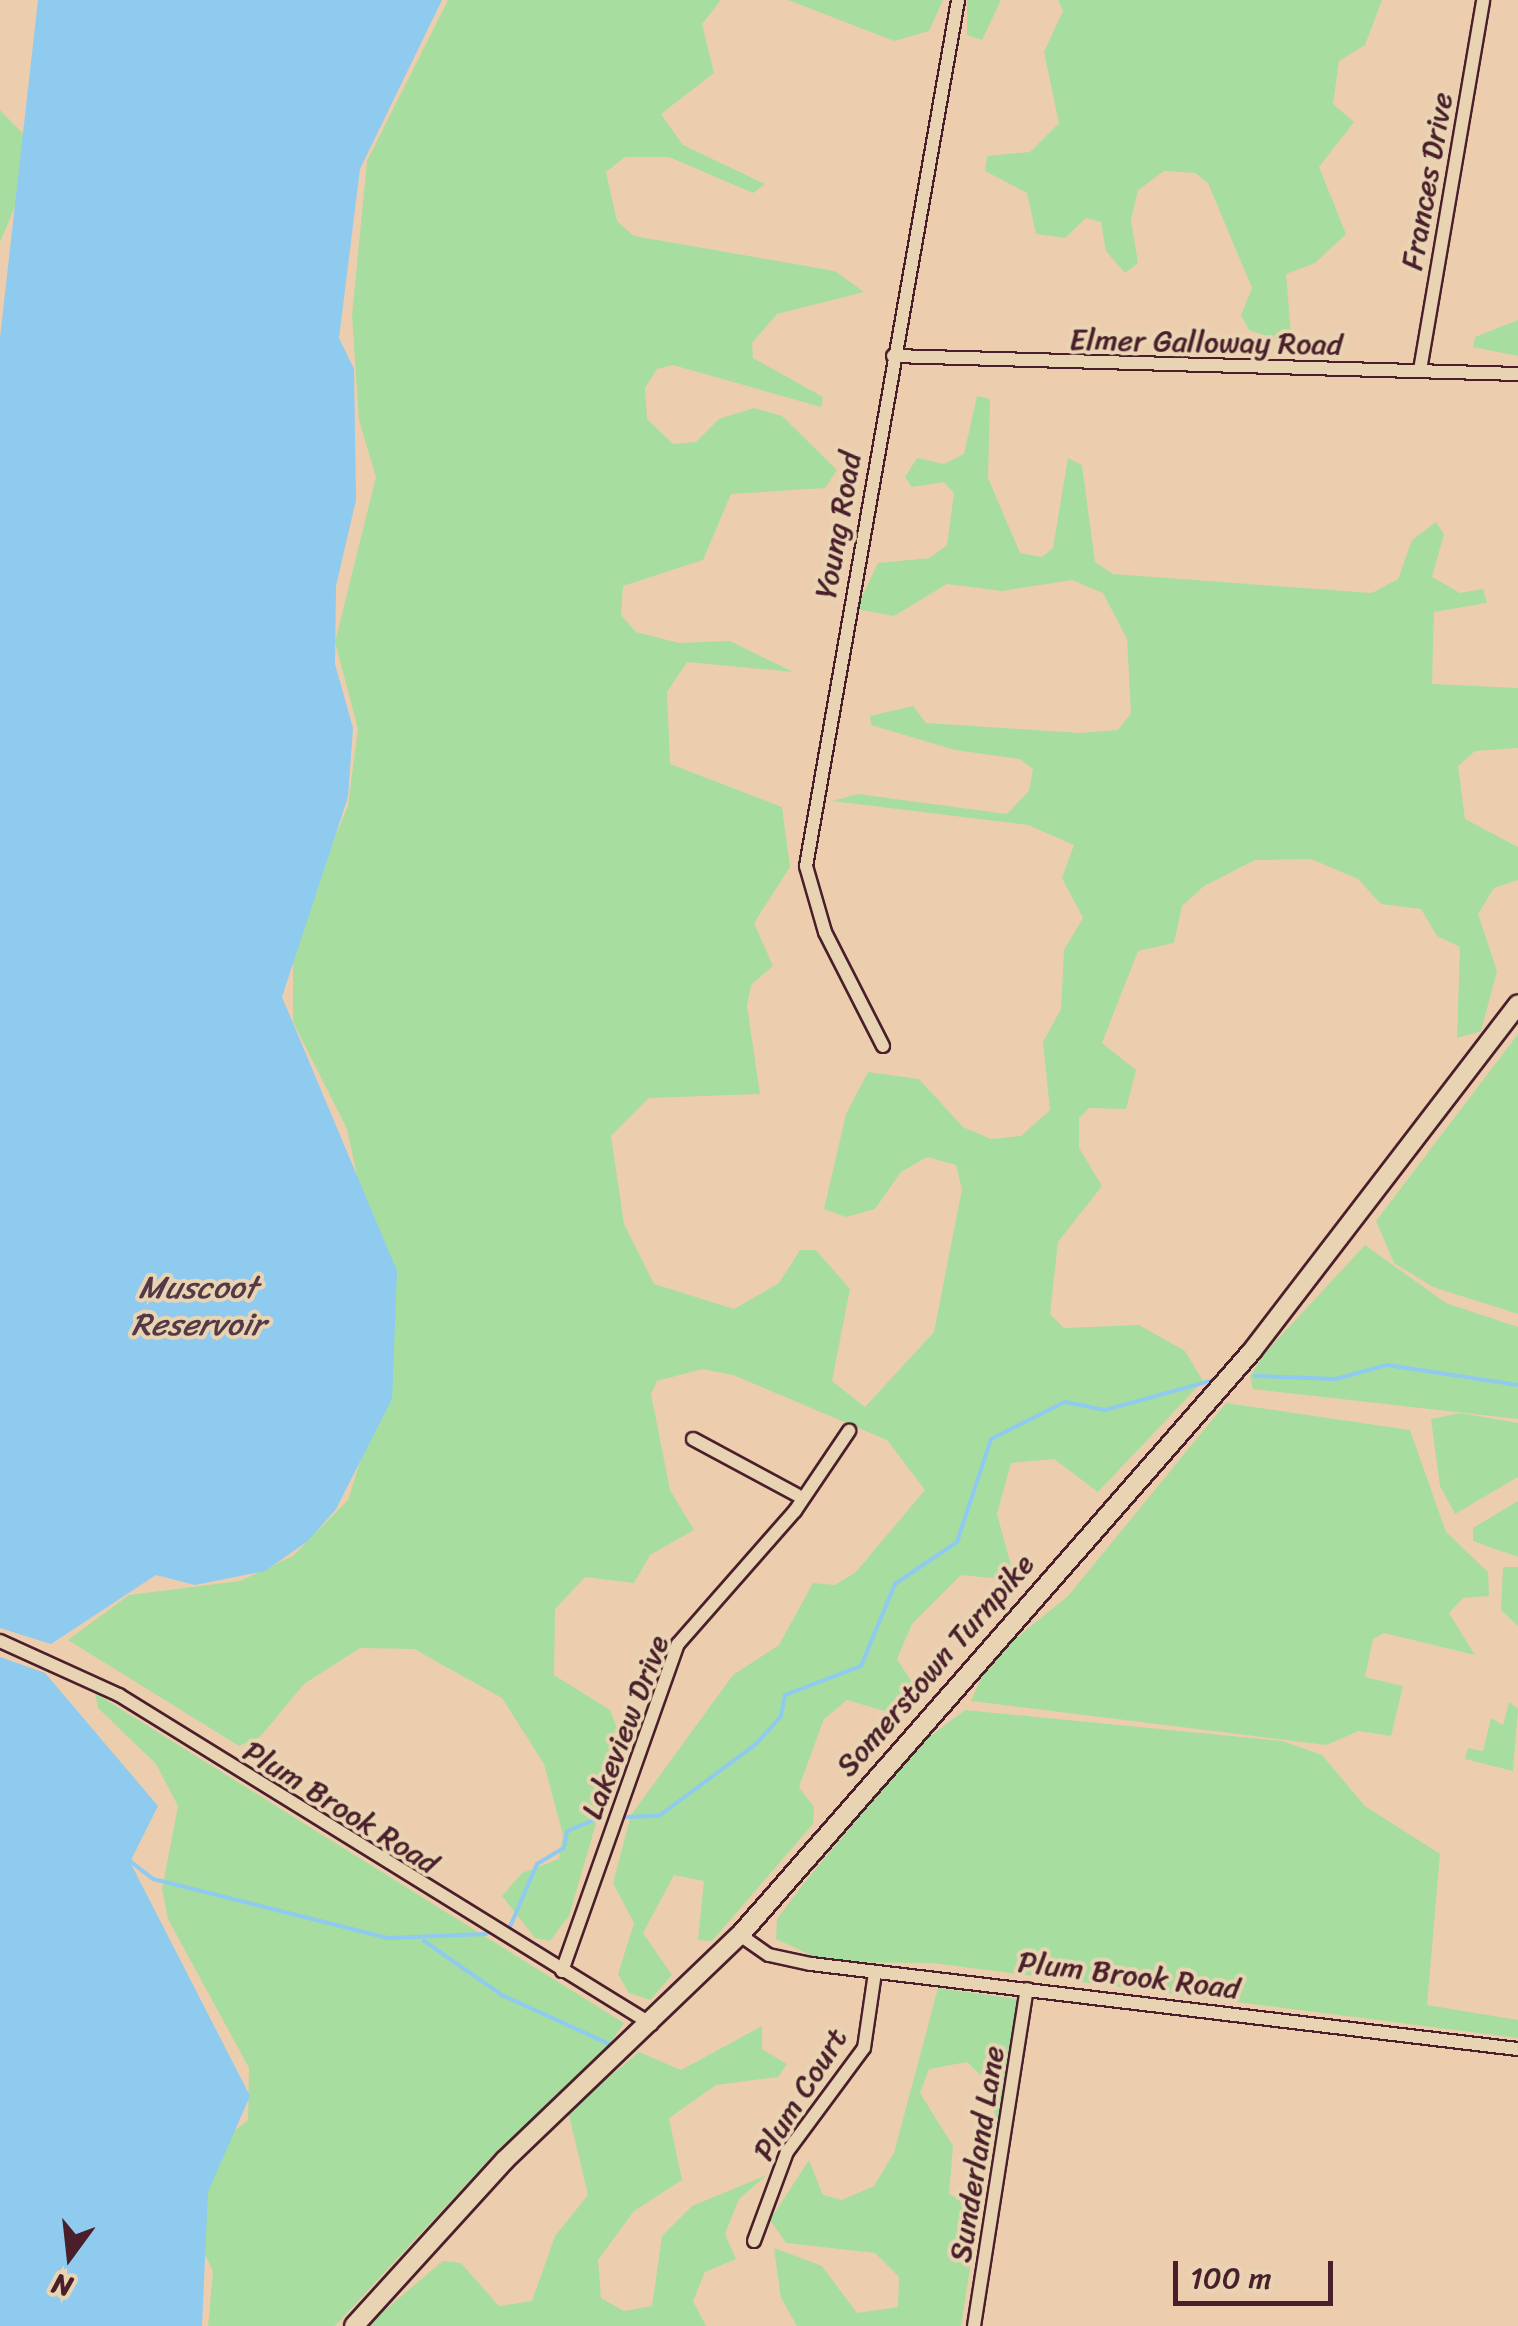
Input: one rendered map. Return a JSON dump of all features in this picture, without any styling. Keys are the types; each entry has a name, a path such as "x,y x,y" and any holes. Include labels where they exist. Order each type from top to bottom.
{"main road":[{"name":"Somerstown Turnpike","path":"354,2326 505,2160 652,2024 740,1935 1252,1351 1518,1004"}],"street":[{"name":"Young Road","path":"883,1046 825,932 806,866 958,0"},
{"name":"Frances Drive","path":"1420,370 1483,0"},
{"name":"Elmer Galloway Road","path":"893,356 1518,374"},
{"name":"Lakeview Drive","path":"562,1971 678,1644 794,1511 797,1494 849,1431"},
{"path":"693,1439 797,1494"},
{"name":"Plum Brook Road","path":"0,1641 119,1695 652,2024"},
{"name":"Plum Brook Road","path":"740,1935 769,1955 875,1973 1518,2050"},
{"name":"Plum Court","path":"754,2241 787,2152 864,2048 875,1973"},
{"name":"Sunderland Lane","path":"974,2326 1027,1989"}],"green space":[{"path":"448,0 721,0 702,24 714,73 661,114 683,145 765,184 753,193 669,157 625,157 606,172 617,221 634,236 835,271 864,292 777,314 752,343 753,358 823,397 821,407 673,365 657,369 645,388 647,419 673,444 696,442 719,419 754,408 782,416 837,470 825,488 731,494 703,560 623,586 621,615 636,632 679,643 730,641 793,672 687,662 667,692 670,764 782,807 790,867 754,923 773,966 751,985 747,1006 760,1094 649,1098 611,1136 624,1224 654,1284 734,1309 779,1283 800,1250 816,1250 850,1289 832,1381 865,1407 934,1332 962,1189 956,1165 927,1157 901,1172 875,1209 846,1217 824,1209 846,1114 868,1072 919,1079 963,1127 991,1139 1021,1136 1050,1110 1043,1042 1061,1009 1064,950 1083,918 1062,878 1074,845 1028,825 832,801 858,794 1007,814 1029,791 1033,769 1020,759 955,750 871,725 870,716 913,706 926,723 1080,733 1118,730 1131,713 1127,639 1103,593 1072,580 1002,591 947,584 894,616 856,609 878,563 930,558 947,545 954,493 944,482 912,487 905,477 917,458 944,464 964,454 977,396 990,399 988,478 1020,553 1042,557 1053,548 1068,458 1082,465 1095,562 1113,574 1372,593 1398,579 1412,540 1436,522 1444,534 1432,577 1460,593 1483,589 1487,603 1434,612 1432,684 1518,688 1518,748 1475,751 1458,766 1465,819 1518,847 1518,880 1494,888 1478,914 1497,971 1481,1031 1457,1038 1460,947 1437,936 1421,909 1381,904 1358,879 1311,859 1255,860 1204,886 1182,906 1174,943 1138,951 1102,1043 1136,1070 1126,1109 1089,1108 1079,1118 1079,1148 1102,1186 1058,1242 1050,1314 1064,1328 1139,1325 1185,1351 1203,1381 1098,1492 1054,1459 1011,1463 997,1514 1012,1569 1000,1579 961,1575 912,1624 897,1659 917,1690 910,1702 888,1712 847,1700 824,1719 799,1787 814,1807 813,1824 712,1941 698,1940 704,1881 674,1875 643,1933 672,1975 650,2000 629,1993 618,1974 634,1923 613,1883 631,1815 733,1675 779,1645 813,1583 835,1585 856,1572 925,1490 887,1440 733,1375 702,1369 657,1381 651,1394 670,1490 694,1530 650,1555 634,1583 585,1577 555,1609 554,1675 610,1710 621,1738 569,1916 550,1941 535,1938 502,1896 522,1873 559,1859 563,1835 544,1764 502,1698 414,1649 360,1648 304,1684 260,1737 239,1746 68,1640 129,1595 240,1581 293,1556 348,1500 367,1440 363,1203 347,1129 293,1022 293,937 348,806 358,729 335,642 376,477 359,420 352,316 367,161"},
{"path":"788,0 943,0 929,31 894,41"},
{"path":"967,0 1001,0 982,40 967,35"},
{"path":"1058,0 1382,0 1365,45 1339,61 1333,104 1354,122 1319,167 1346,234 1315,263 1286,274 1292,345 1249,330 1241,315 1252,288 1208,183 1195,173 1164,171 1138,190 1131,220 1138,263 1125,273 1106,251 1101,222 1086,218 1065,238 1036,234 1027,193 985,171 987,156 1030,152 1059,123 1044,52 1063,11"},
{"path":"0,110 39,150 0,242"},
{"path":"1518,320 1518,356 1473,347 1475,337"},
{"path":"1518,1034 1518,1314 1433,1287 1394,1263 1376,1221"},
{"path":"1365,1245 1446,1303 1518,1327 1518,1419 1253,1389 1250,1376 1264,1354"},
{"path":"1226,1403 1410,1430 1446,1532 1488,1572 1489,1596 1463,1598 1449,1613 1475,1655 1384,1633 1373,1639 1365,1677 1403,1686 1391,1736 1359,1731 1326,1745 971,1701 989,1660 1068,1596"},
{"path":"1460,1413 1518,1423 1518,1477 1455,1514 1440,1486 1431,1419"},
{"path":"1518,1501 1518,1557 1473,1541 1473,1528"},
{"path":"1503,1567 1518,1567 1518,1626 1501,1610"},
{"path":"95,1693 624,2023 594,2067 496,2152 335,2326 208,2326 213,2271 189,2221 223,2140 248,2120 249,2068 168,1919 162,1889 178,1806 156,1764 98,1708"},
{"path":"1509,1702 1518,1709 1513,1771 1465,1759 1468,1748 1483,1751 1491,1718 1503,1725"},
{"path":"965,1710 1282,1741 1322,1755 1365,1806 1440,1854 1427,2005 1518,2020 1518,2038 932,1963 826,1962 776,1939 777,1919 804,1883 921,1743"},
{"path":"938,1988 1017,1999 996,2137 993,2087 967,2062 929,2069 920,2093 953,2146 949,2194 979,2211 961,2326 797,2326 781,2298 774,2248 822,2266 857,2313 898,2307 899,2277 875,2253 786,2243 770,2220 809,2160 823,2195 842,2200 874,2186 894,2153"},
{"path":"762,2026 762,2049 787,2064 778,2077 716,2085 669,2118 682,2180 634,2211 598,2260 601,2298 624,2311 652,2306 662,2236 692,2206 767,2175 739,2199 725,2234 736,2259 705,2272 693,2301 706,2326 366,2326 443,2261 461,2263 499,2306 532,2301 555,2236 588,2195 568,2111 639,2052 681,2070"}],"water":[{"name":"Muscoot Reservoir","path":"38,0 442,0 360,169 339,338 354,369 356,500 336,586 335,664 353,728 348,797 282,997 397,1271 392,1399 336,1509 308,1541 265,1571 195,1585 156,1575 51,1644 0,1628 0,338"},
{"path":"0,1657 45,1673 158,1806 130,1862 250,2096 208,2192 202,2326 0,2326"}],"waterway":[{"path":"1255,1376 1336,1379 1387,1365 1518,1385"},
{"path":"626,1817 659,1816 756,1744 781,1716 785,1695 861,1666 895,1584 957,1542 991,1439 1065,1402 1105,1410 1213,1380"},
{"path":"509,1929 537,1864 564,1848 567,1831 602,1817"},
{"path":"130,1861 153,1879 388,1938 486,1934"},
{"path":"424,1941 502,1995 609,2044"}]}
